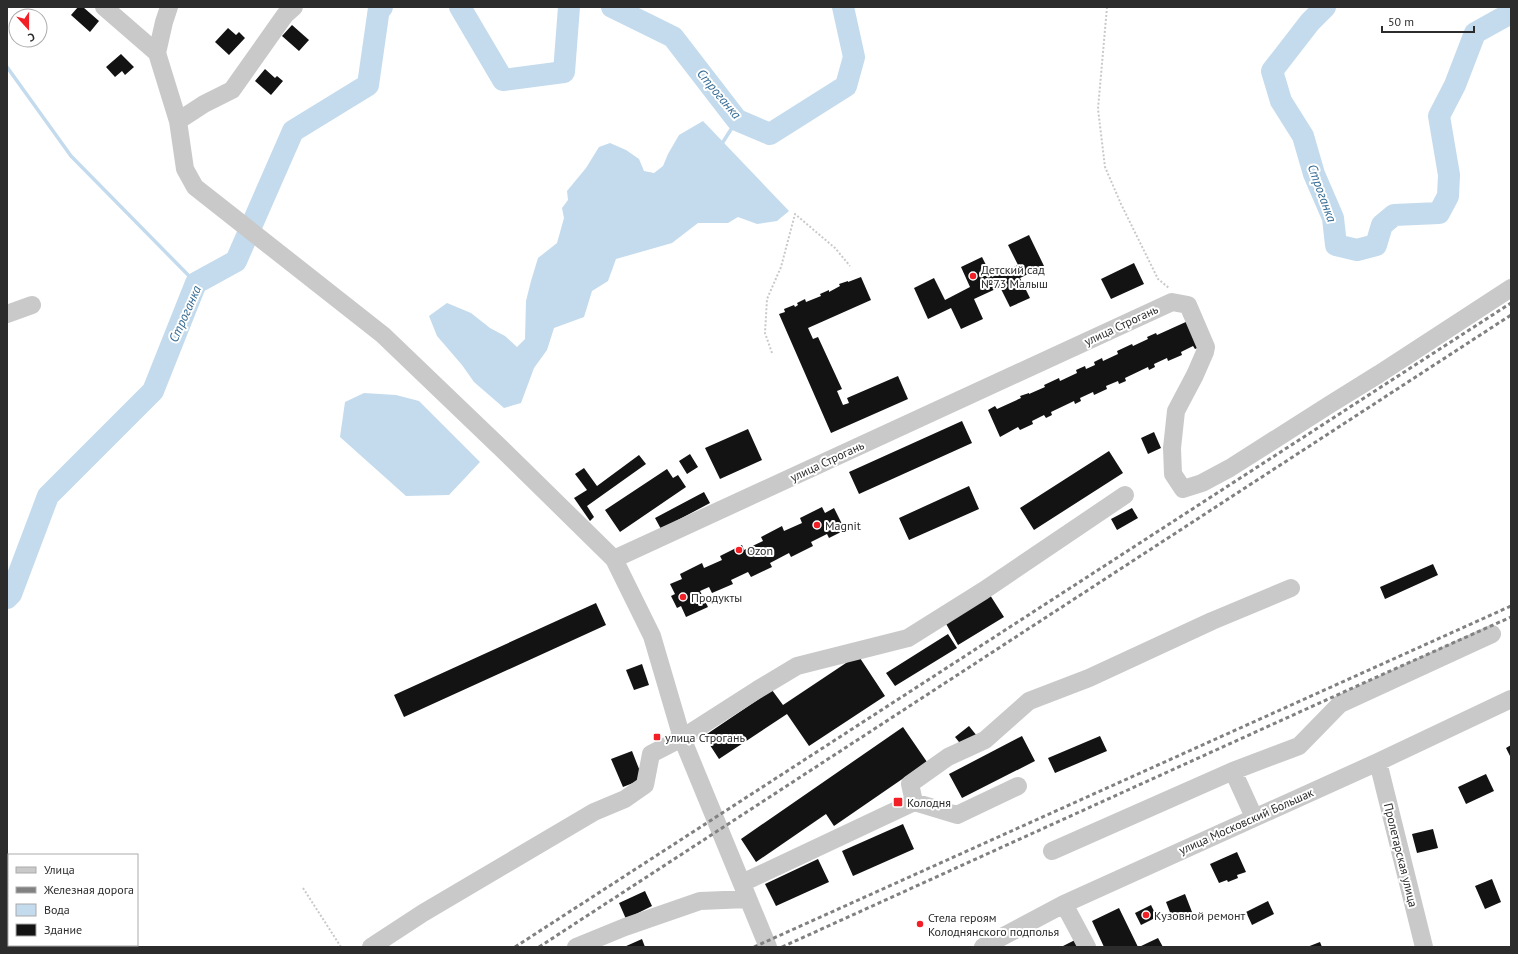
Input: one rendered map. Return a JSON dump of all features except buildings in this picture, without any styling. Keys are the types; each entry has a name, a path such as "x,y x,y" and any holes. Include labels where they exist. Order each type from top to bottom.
{"street":[{"path":"104,7 157,53"},
{"path":"168,7 157,53 178,121 185,168 195,187 383,335 614,559 652,636 682,738 768,947"},
{"path":"178,121 204,104 232,90 285,10"},
{"path":"1171,296 1188,305 1206,347 1195,375 1176,411 1172,448 1173,474 1183,489 1202,483 1230,468 1379,374 1511,288"},
{"name":"улица Строгань","path":"614,559 1171,296"},
{"path":"7,314 32,304"},
{"path":"371,947 423,913 588,816 626,799 646,785 651,754 682,738 797,666 908,638 983,591 1125,495"},
{"path":"914,802 910,784 948,757 985,740 1029,701 1089,678 1212,621 1291,588"},
{"path":"1052,851 1233,771 1299,746 1340,704 1492,634"},
{"name":"улица Московский Большак","path":"983,947 1064,904 1511,700"},
{"name":"Пролетарская улица","path":"1378,762 1422,946"},
{"path":"1233,771 1254,817"},
{"path":"742,883 914,802 957,815 1018,786"},
{"path":"576,947 625,927 700,901 748,899"},
{"path":"1064,904 1087,947"}],"path":[{"path":"1107,7 1098,109 1105,167 1121,204 1158,279 1171,296"},
{"path":"772,353 765,333 767,299 781,268 795,214 835,248 850,266"},
{"path":"303,888 340,947"}],"water":[{"path":"703,121 789,211 777,221 757,224 738,217 728,223 698,223 672,243 616,259 608,281 592,291 584,317 554,328 547,350 534,368 521,403 504,408 474,382 462,365 437,336 429,316 447,303 471,313 490,328 505,336 517,347 525,339 526,301 538,258 557,243 564,218 562,208 568,200 567,191 586,168 599,147 610,143 626,150 639,159 644,171 654,173 663,166 679,135"},
{"path":"364,393 396,395 419,401 480,462 449,495 406,496 340,437 345,402"}],"waterway":[{"name":"Строганка","path":"7,598 11,594 48,496 153,391 196,283 236,261 293,131 368,85 379,8 382,7"},
{"name":"Строганка","path":"460,7 503,80 564,72 569,7"},
{"name":"Строганка","path":"612,7 673,37 737,120 770,134 846,86 854,57 843,7"},
{"name":"Строганка","path":"1325,7 1310,22 1272,71 1281,101 1303,136 1314,174 1333,218 1336,245 1357,250 1376,245 1382,225 1394,215 1439,213 1448,196 1449,175 1439,116 1455,85 1475,33 1511,13"},
{"path":"7,67 71,156 196,283"},
{"path":"723,142 737,120"}],"railway":[{"path":"515,947 1511,303"},
{"path":"539,947 1511,315"},
{"path":"754,947 1511,606"},
{"path":"782,947 1511,617"}],"place":[{"name":"Детский сад №73 Малыш","path":"973,276"},
{"name":"Magnit","path":"817,525"},
{"name":"Ozon","path":"739,550"},
{"name":"Продукты","path":"683,597"},
{"name":"улица Строгань","path":"657,737"},
{"name":"Колодня","path":"898,802"},
{"name":"Кузовной ремонт","path":"1146,915"},
{"name":"Стела героям Колоднянского подполья","path":"920,924"}]}
